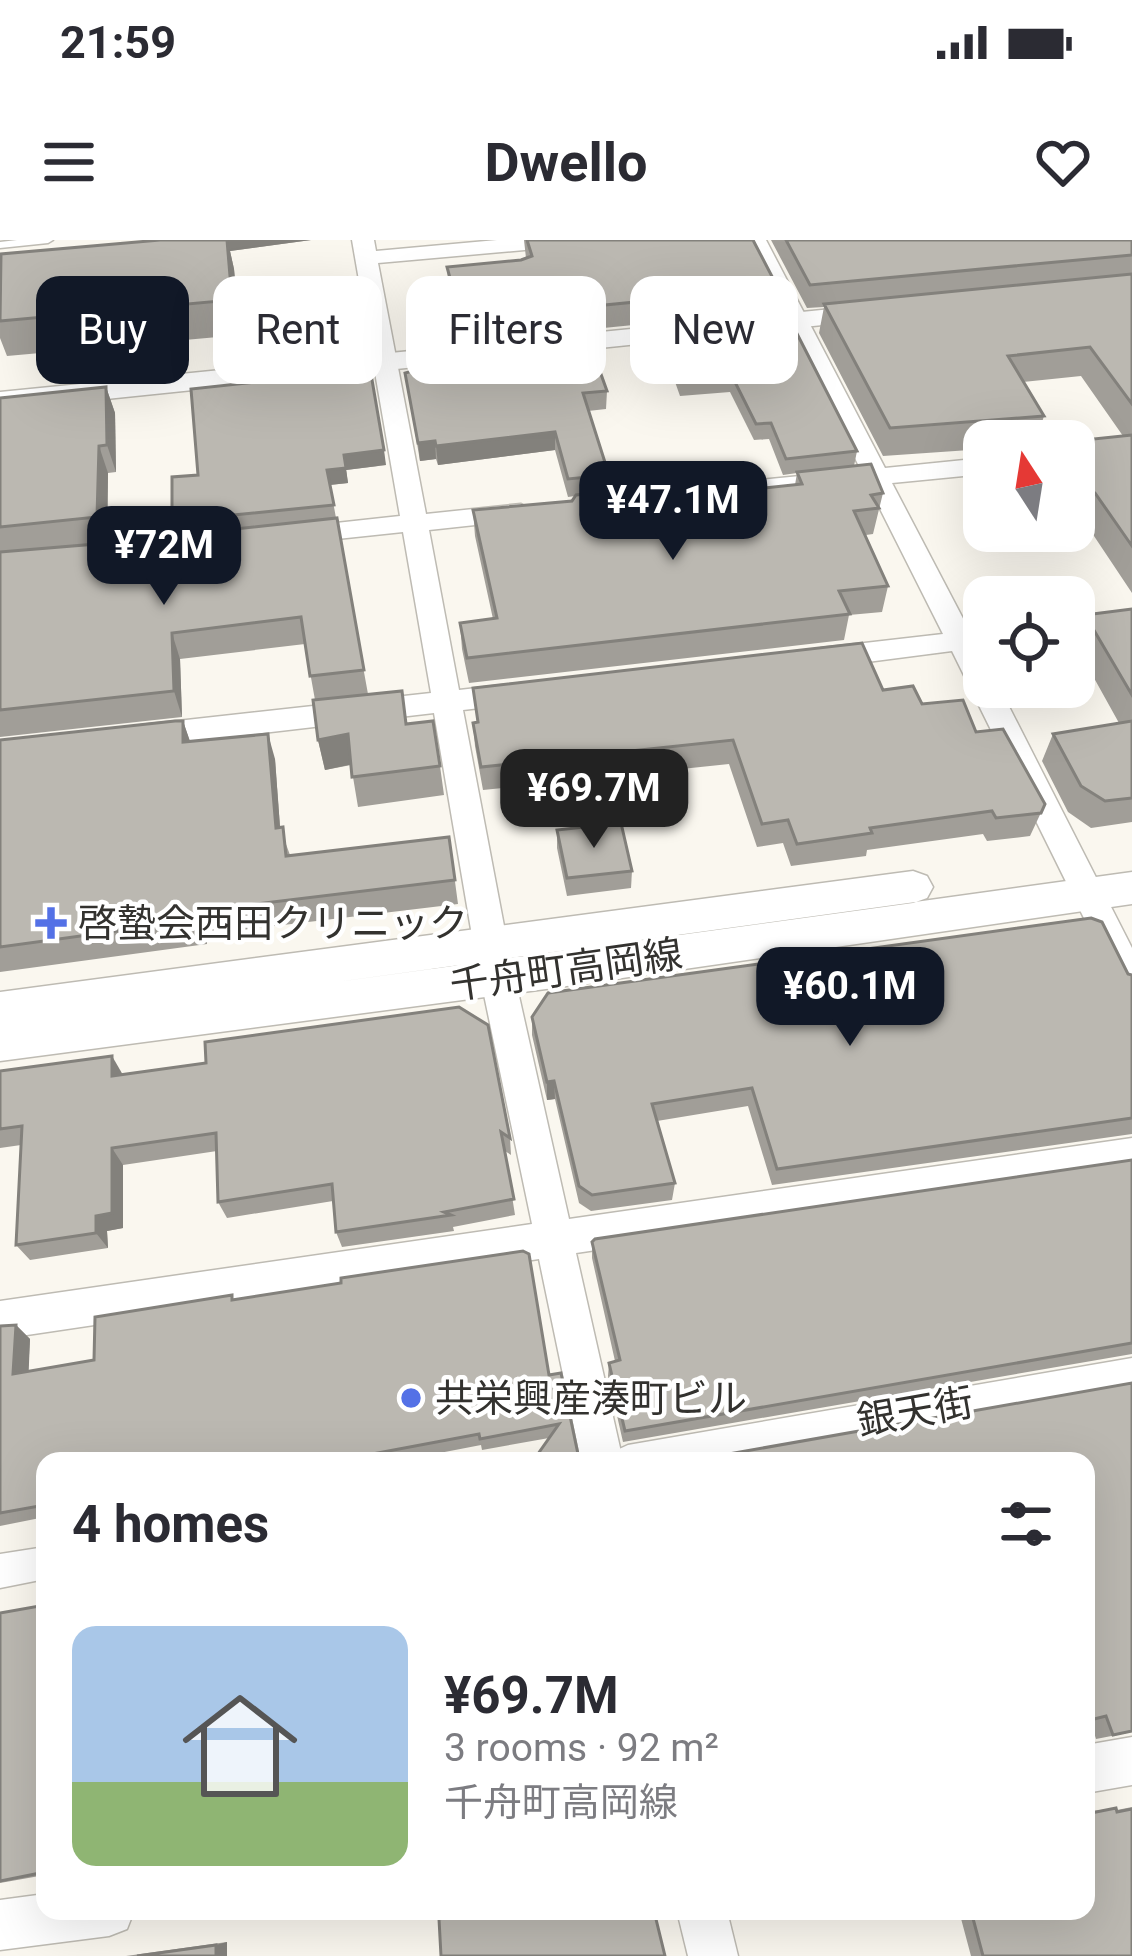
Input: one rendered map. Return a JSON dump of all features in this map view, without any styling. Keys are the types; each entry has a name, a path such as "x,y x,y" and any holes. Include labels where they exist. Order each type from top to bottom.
{"street":[{"path":"569,240 365,249 495,963 600,1452"},
{"path":"754,240 772,276"},
{"path":"798,320 906,310"},
{"path":"798,327 963,623"},
{"path":"0,401 630,337"},
{"path":"252,540 963,468"},
{"path":"1095,624 1132,620"},
{"path":"797,661 963,641"},
{"path":"118,739 561,689"},
{"path":"995,708 1132,981"},
{"name":"千舟町高岡線","path":"0,1043 495,963 1080,880 1132,857"},
{"name":"千舟町高岡線","path":"1080,880 1132,888"},
{"name":"千舟町高岡線","path":"0,1010 495,963"},
{"path":"0,1320 1132,1154"},
{"name":"銀天街","path":"680,1452 1132,1373"},
{"path":"0,1570 36,1564"},
{"path":"1095,1767 1132,1761"},
{"path":"0,1925 39,1920"},
{"path":"704,1920 713,1956"}],"lane":[{"path":"0,245 48,240"}],"building":[{"path":"160,240 227,240 230,276 213,276 213,302 189,304 189,276 36,276 36,318 0,321 1,254"},
{"path":"527,240 753,240 772,276 630,276 630,302 606,305 606,276 449,276 447,267 532,256"},
{"path":"786,240 1132,240 1132,255 810,285"},
{"path":"1132,274 1132,404 1090,347 1008,356 1044,416 890,428 824,304"},
{"path":"798,336 857,451 786,459 771,423 756,424 736,384 798,384"},
{"path":"238,384 373,384 384,450 344,455 346,468 327,470 334,505 172,521 172,477 198,475 191,389"},
{"path":"407,384 604,384 607,391 583,393 609,475 568,479 555,432 436,446 435,441 418,443"},
{"path":"106,387 107,445 99,446 97,517 0,527 0,398"},
{"path":"1132,435 1132,546 1095,493 1095,439"},
{"path":"871,464 883,493 871,495 879,508 854,511 888,586 839,591 850,614 467,658 460,623 497,618 473,510 572,501 576,495 616,491 621,503 802,484 797,472"},
{"path":"337,518 364,670 310,676 301,617 172,633 174,691 0,710 0,552 97,544 97,550 169,542 169,536"},
{"path":"1132,609 1132,695 1095,632 1095,614"},
{"path":"862,643 883,690 913,686 922,704 963,700 976,732 1003,729 1045,804 1041,813 996,818 992,811 797,844 788,820 762,824 733,740 481,767 473,688"},
{"path":"402,691 406,724 433,721 440,766 352,777 348,734 318,740 313,700"},
{"path":"183,721 183,742 268,734 276,828 283,827 286,856 449,837 455,880 197,911 198,920 0,947 0,740"},
{"path":"1132,721 1132,798 1105,801 1081,786 1053,734"},
{"path":"621,823 632,871 567,878 557,830"},
{"path":"1091,918 1102,922 1132,975 1132,1118 777,1169 752,1088 652,1104 675,1183 592,1195 579,1186 554,1081 547,1082 532,1017 548,993"},
{"path":"459,1007 488,1025 510,1138 501,1132 514,1199 444,1212 451,1215 336,1232 332,1184 218,1202 216,1133 112,1148 112,1213 96,1216 96,1233 16,1245 22,1126 0,1129 0,1071 112,1056 112,1076 206,1063 205,1042"},
{"path":"1132,1160 1132,1343 625,1431 609,1363 620,1360 595,1239"},
{"path":"523,1251 529,1254 549,1375 561,1373 578,1452 539,1452 559,1424 383,1452 36,1452 36,1507 0,1513 0,1326 16,1325 13,1374 94,1360 95,1317 341,1283 341,1278"},
{"path":"1132,1383 1132,1731 1113,1735 1106,1716 1095,1719 1095,1452 740,1452"},
{"path":"36,1607 36,1874 0,1881 0,1613"},
{"path":"1132,1809 1132,1956 983,1956 973,1920 1095,1920 1095,1812"},
{"path":"439,1920 656,1920 665,1956 441,1956"},
{"path":"216,1945 216,1956 137,1956"}],"place":[{"name":"啓蟄会西田クリニック","path":"51,923"},
{"name":"共栄興産湊町ビル","path":"411,1398"}]}
